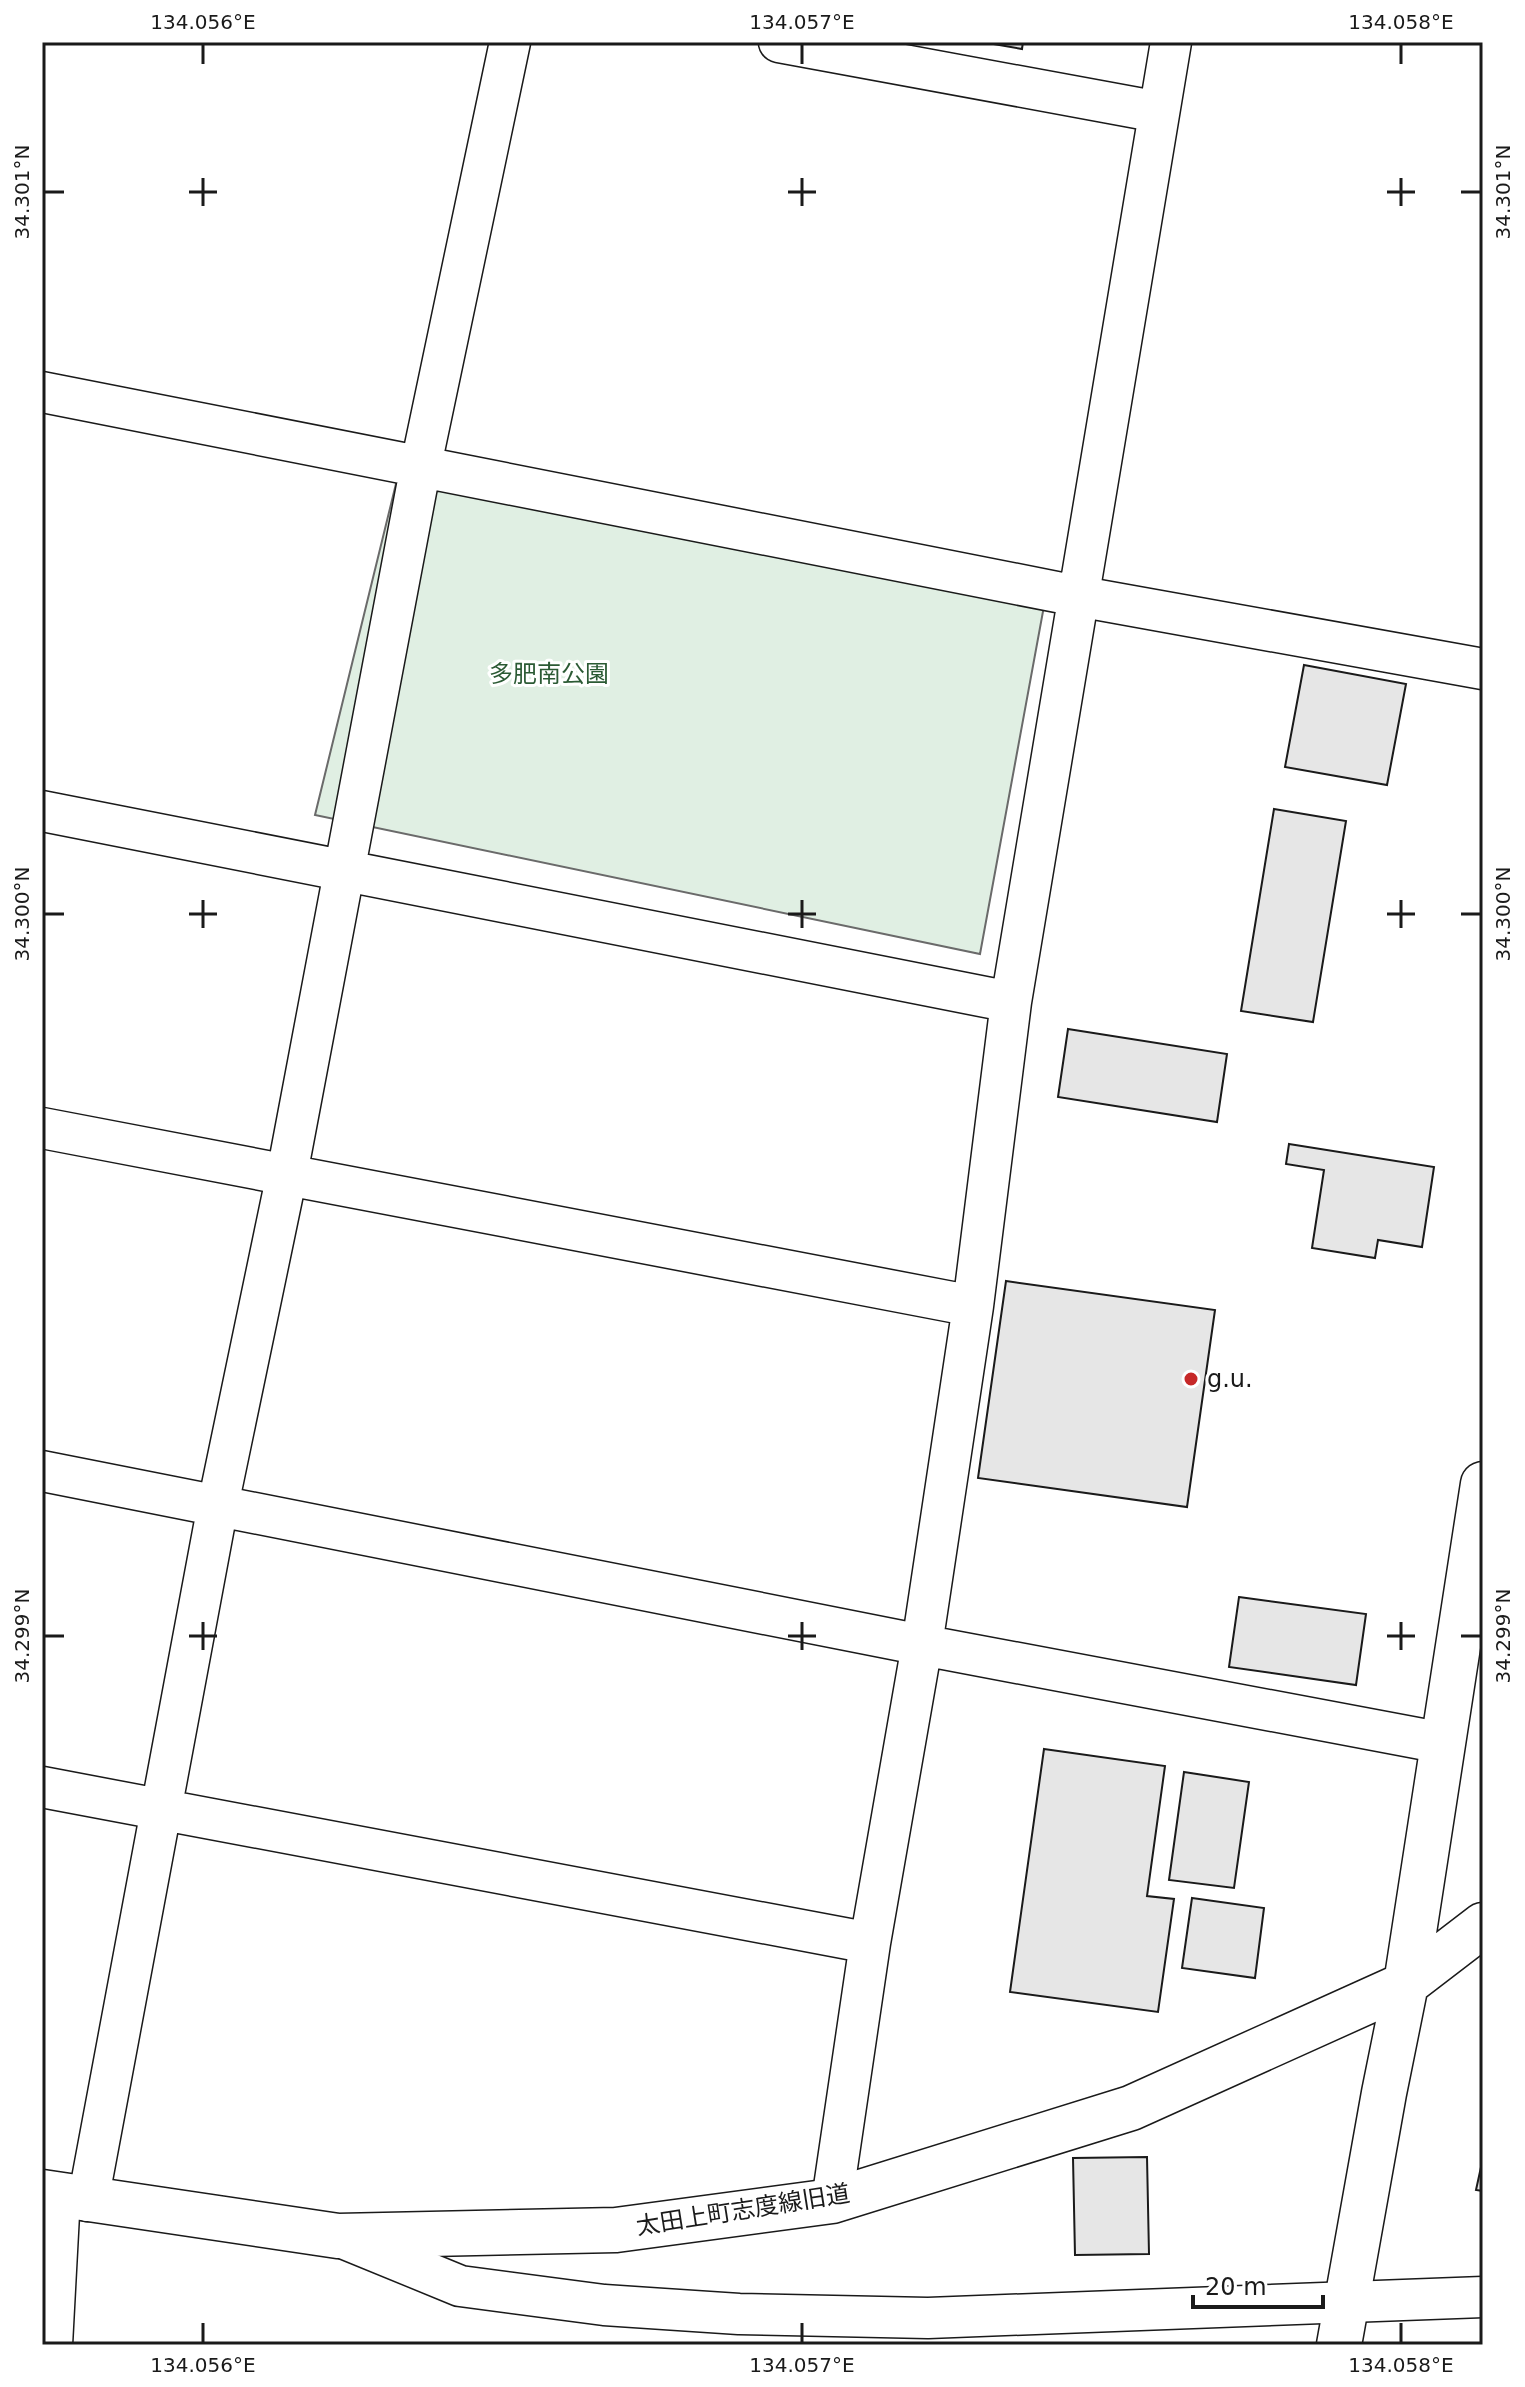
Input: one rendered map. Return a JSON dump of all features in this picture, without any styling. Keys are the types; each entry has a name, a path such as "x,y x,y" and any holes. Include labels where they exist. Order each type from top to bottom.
{"street":[{"path":"50,2345 63,2196 161,1811 218,1505 287,1174 421,465 510,42"},
{"path":"779,42 1159,112"},
{"path":"832,2201 870,1943 922,1645 973,1306 1011,1002 1171,42"},
{"path":"42,392 1077,596 1483,669"},
{"path":"42,811 1011,1002"},
{"path":"42,1128 973,1306"},
{"path":"42,1471 922,1645 1443,1743"},
{"path":"1339,2345 1406,1984 1483,1484"},
{"path":"42,1787 870,1943"},
{"name":"太田上町志度線旧道","path":"63,2196 338,2236 616,2230 832,2201 1131,2108 1406,1984 1483,1925"},
{"path":"338,2236 460,2286 604,2305 739,2314 928,2318 1483,2297"}],"green space":[{"name":"多肥南公園","path":"404,451 1044,606 980,954 315,815"}],"building":[{"path":"982,42 1023,42 1022,49"},
{"path":"1304,665 1406,684 1387,785 1285,767"},
{"path":"1274,809 1346,821 1313,1022 1241,1011"},
{"path":"1068,1029 1227,1054 1217,1122 1058,1097"},
{"path":"1289,1144 1434,1167 1422,1247 1378,1240 1375,1258 1312,1248 1324,1170 1286,1164"},
{"path":"1006,1281 1215,1310 1187,1507 978,1478"},
{"path":"1239,1597 1366,1614 1356,1685 1229,1667"},
{"path":"1044,1749 1165,1766 1147,1896 1174,1899 1158,2012 1010,1992"},
{"path":"1184,1772 1249,1782 1234,1888 1169,1880"},
{"path":"1192,1898 1264,1908 1255,1978 1182,1968"},
{"path":"1147,2157 1149,2254 1075,2255 1073,2158"},
{"path":"1483,2158 1483,2191 1476,2190"}],"place":[{"name":"g.u.","path":"1191,1379"}]}
